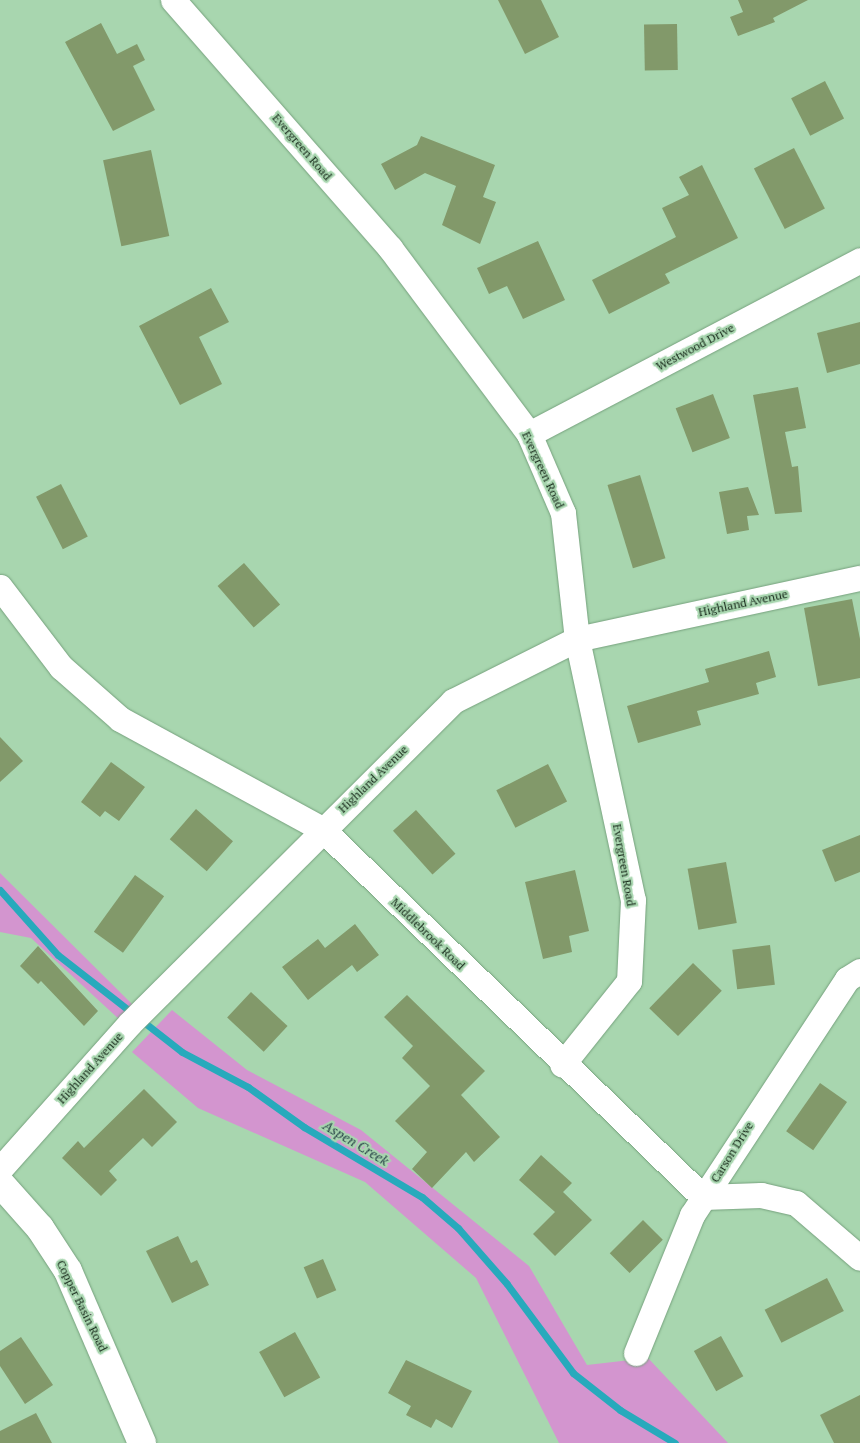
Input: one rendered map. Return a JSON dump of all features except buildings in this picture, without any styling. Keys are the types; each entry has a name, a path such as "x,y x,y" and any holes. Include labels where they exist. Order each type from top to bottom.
{"street":[{"name":"Evergreen Road","path":"173,0 390,248 529,434 563,513 577,639 632,900 629,981 562,1065"},
{"name":"Westwood Drive","path":"529,434 860,260"},
{"name":"Highland Avenue","path":"0,1169 130,1023 322,829 453,701 577,639 860,578"},
{"name":"Middlebrook Road","path":"0,586 61,667 120,719 322,829 562,1065 704,1197"},
{"name":"Carson Drive","path":"636,1353 692,1215 841,987 860,971"},
{"name":"Copper Basin Road","path":"0,1183 40,1228 68,1271 142,1443"},
{"path":"704,1197 761,1195 796,1203 860,1258"}],"shaded area":[{"path":"0,873 136,1008 121,1021 31,938 0,932"},
{"path":"172,1010 247,1070 361,1130 529,1266 587,1365 648,1358 728,1443 559,1443 476,1278 365,1182 198,1108 132,1052"}],"waterway":[{"name":"Aspen Creek","path":"0,890 58,955 182,1052 248,1087 304,1127 422,1197 458,1228 507,1284 573,1373 620,1410 675,1443"}]}
